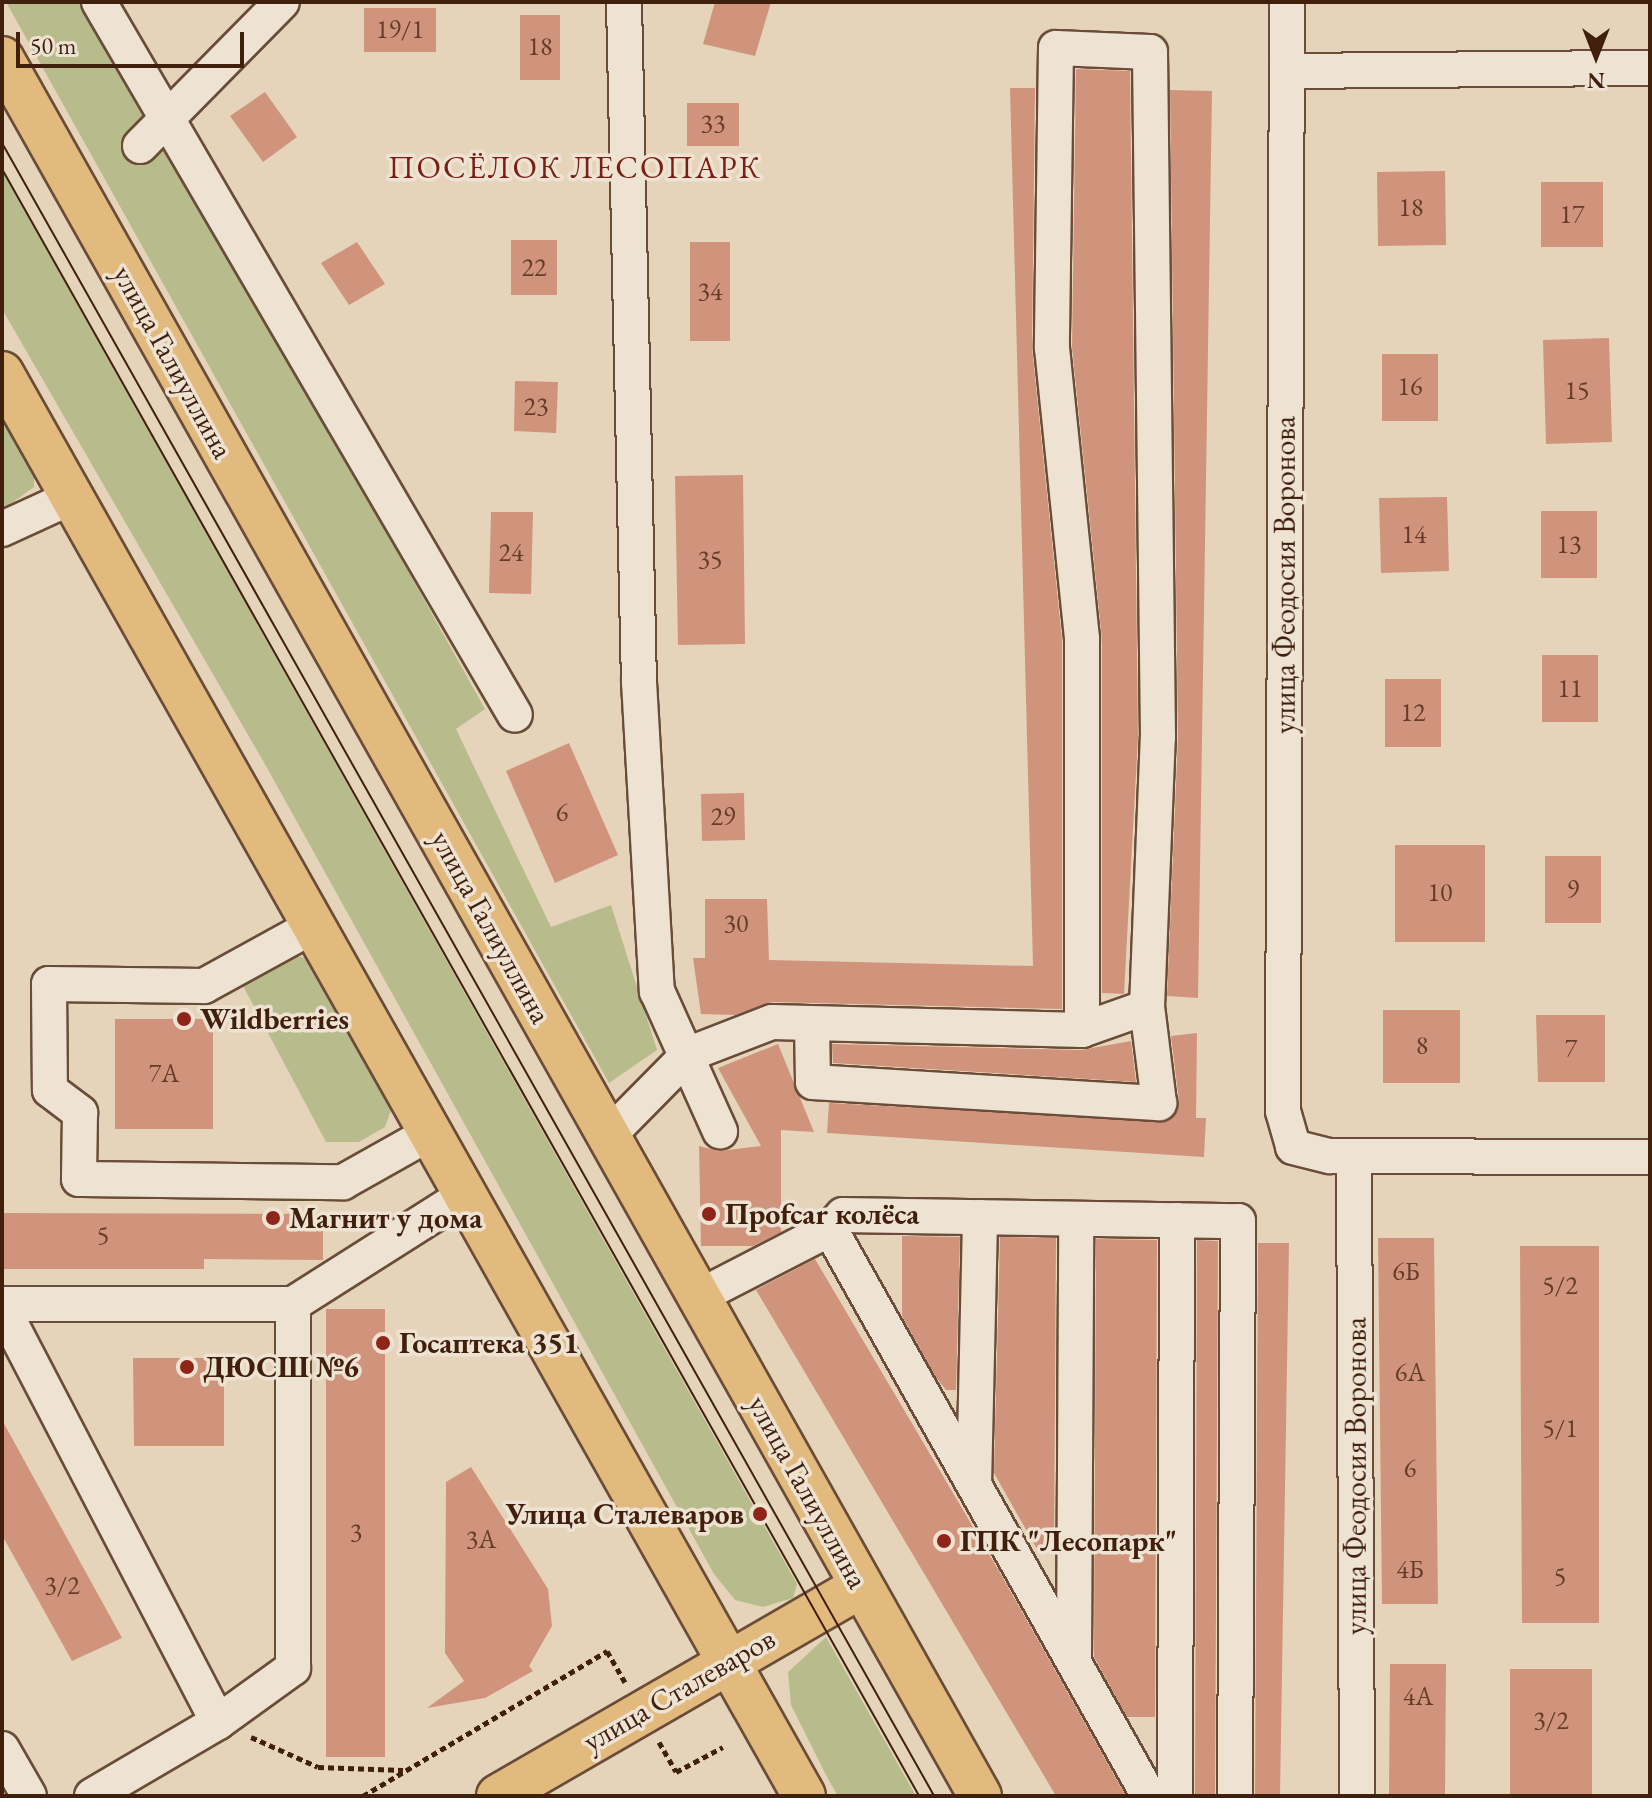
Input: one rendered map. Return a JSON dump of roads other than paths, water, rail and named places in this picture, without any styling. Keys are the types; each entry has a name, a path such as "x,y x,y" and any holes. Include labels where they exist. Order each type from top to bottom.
{"main road":[{"name":"улица Галиуллина","path":"2,58 980,1796"},
{"path":"2,373 804,1796"},
{"name":"улица Сталеваров","path":"498,1796 729,1659 861,1586"}],"street":[{"path":"99,2 515,715"},
{"path":"140,146 165,117 282,2"},
{"path":"624,2 639,682 657,991 689,1054 720,1131"},
{"name":"улица Феодосия Воронова","path":"1287,2 1283,1111 1293,1147 1354,1156 1357,1796"},
{"path":"812,1024 813,1082 1159,1103 1147,1007 1158,737 1150,52 1056,48 1052,348 1082,639 1082,1030"},
{"path":"1287,71 1650,68"},
{"path":"2,529 72,497"},
{"path":"315,925 204,986 49,984 50,1090 80,1113 79,1179 343,1182 432,1132"},
{"path":"608,1136 689,1054 772,1022 1082,1030 1147,1007"},
{"path":"1354,1156 1650,1157"},
{"path":"218,1722 2,1306 293,1304 466,1194"},
{"path":"698,1297 830,1229 843,1215 1238,1221 1235,1796"},
{"path":"974,1485 980,1217"},
{"path":"1074,1663 1076,1219"},
{"path":"1175,1796 1177,1220"},
{"path":"830,1229 1149,1796"},
{"path":"92,1796 218,1722 293,1668 293,1304"},
{"path":"2,1749 29,1796"}],"tram line":[{"path":"2,143 934,1796"},
{"path":"2,169 919,1796"}],"place":[{"name":"Wildberries","path":"184,1019"},
{"name":"Проfcar колёса","path":"709,1214"},
{"name":"Магнит у дома","path":"273,1218"},
{"name":"Госаптека 351","path":"383,1343"},
{"name":"ДЮСШ №6","path":"187,1367"},
{"name":"Улица Сталеваров","path":"760,1514"},
{"name":"ГПК \"Лесопарк\"","path":"944,1541"}],"district":[{"name":"ПОСЁЛОК ЛЕСОПАРК","path":"575,167"}]}
